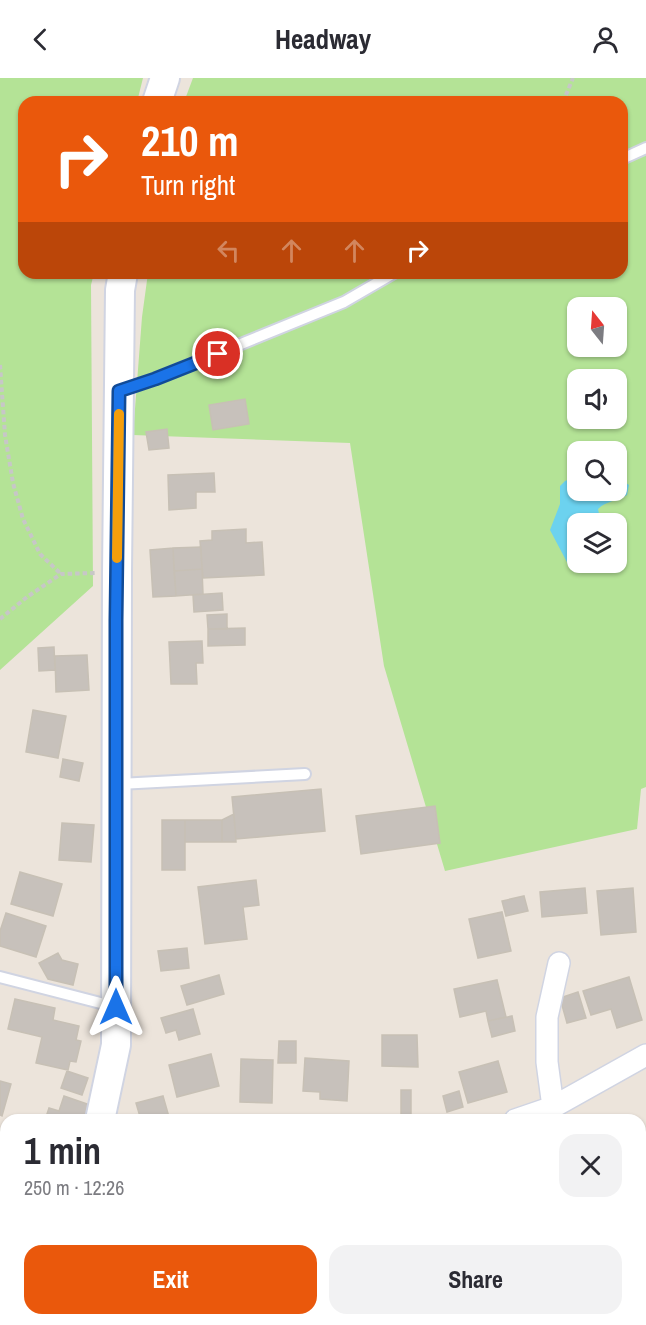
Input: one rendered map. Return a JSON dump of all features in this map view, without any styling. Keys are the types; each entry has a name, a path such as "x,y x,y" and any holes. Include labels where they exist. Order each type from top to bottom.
{"street":[{"path":"159,96 165,78"},
{"path":"101,1114 116,1045 117,573 122,279"},
{"path":"553,1107 547,1062 547,1017 559,963"},
{"path":"533,1114 553,1107 646,1055"}],"lane":[{"path":"628,156 646,148"},
{"path":"119,391 155,379 344,302 384,279"},
{"path":"116,784 305,774"},
{"path":"0,977 116,1007"}],"path":[{"path":"566,96 573,78"},
{"path":"0,365 5,435 13,483 23,519 40,554 61,574"},
{"path":"0,619 61,574 117,573"}],"green space":[{"path":"0,78 143,78 138,96 18,96 18,279 92,279 93,586 0,670"},
{"path":"193,78 646,78 646,787 641,789 637,829 445,871 384,666 350,443 133,435 147,279 628,279 628,96 186,96"}],"water":[{"path":"567,480 567,501 612,501 598,509 599,513 567,513 567,562 550,530 560,504 560,486"}],"building":[{"path":"245,399 249,424 213,430 209,405"},
{"path":"167,429 169,448 149,450 146,432"},
{"path":"214,473 215,492 196,492 196,508 169,510 168,475"},
{"path":"246,529 246,543 262,542 264,575 203,578 200,541 212,540 212,531"},
{"path":"201,547 202,569 174,571 173,548"},
{"path":"173,548 176,596 153,597 150,550"},
{"path":"202,569 203,594 176,596 174,571"},
{"path":"222,593 223,610 194,612 193,595"},
{"path":"227,614 227,629 208,629 207,615"},
{"path":"245,628 245,645 208,646 208,629"},
{"path":"202,641 203,663 196,663 197,684 171,684 169,642"},
{"path":"54,647 55,670 39,671 38,648"},
{"path":"87,655 89,690 56,692 55,656"},
{"path":"33,710 66,716 58,758 26,752"},
{"path":"63,759 83,763 79,781 60,777"},
{"path":"321,789 325,831 236,839 232,797"},
{"path":"435,806 440,843 361,854 356,816"},
{"path":"234,814 236,842 222,842 222,820"},
{"path":"162,820 185,820 185,870 162,870"},
{"path":"185,820 222,820 222,842 185,842"},
{"path":"62,823 94,825 91,862 59,860"},
{"path":"20,872 62,884 53,916 11,904"},
{"path":"256,880 259,905 243,907 247,939 205,944 198,887"},
{"path":"585,888 587,913 542,917 540,892"},
{"path":"633,888 636,932 601,935 597,891"},
{"path":"524,896 528,911 506,916 502,901"},
{"path":"502,912 511,951 478,958 469,919"},
{"path":"6,913 46,926 36,957 0,946 0,931"},
{"path":"187,948 189,968 161,971 158,951"},
{"path":"58,953 62,960 78,964 73,985 48,979 39,963"},
{"path":"219,975 224,994 187,1005 181,986"},
{"path":"629,977 642,1020 617,1028 611,1009 591,1015 583,991"},
{"path":"497,980 506,1017 488,1021 486,1011 460,1017 454,989"},
{"path":"578,992 586,1018 567,1023 560,998"},
{"path":"15,999 55,1008 53,1020 79,1026 76,1040 81,1041 76,1062 70,1061 68,1070 36,1063 42,1037 8,1029"},
{"path":"193,1009 200,1034 179,1040 176,1030 166,1033 161,1018"},
{"path":"512,1016 515,1031 492,1037 488,1021"},
{"path":"382,1035 417,1035 418,1067 382,1066"},
{"path":"279,1041 296,1041 296,1063 278,1063"},
{"path":"211,1054 219,1086 177,1097 169,1065"},
{"path":"305,1058 349,1061 347,1101 320,1099 320,1092 303,1091"},
{"path":"241,1059 273,1060 272,1103 240,1102"},
{"path":"498,1061 507,1092 468,1103 459,1072"},
{"path":"67,1071 88,1078 82,1095 61,1088"},
{"path":"0,1081 11,1084 3,1114 0,1114"},
{"path":"401,1090 411,1090 411,1114 401,1114"},
{"path":"459,1091 463,1107 447,1112 443,1096"},
{"path":"64,1096 90,1105 87,1114 47,1114 49,1108 59,1111"},
{"path":"163,1096 168,1114 139,1114 136,1103"}],"slow traffic":[{"path":"117,558 119,414"}],"route":[{"path":"116,1007 116,620 119,391 218,354"}]}
